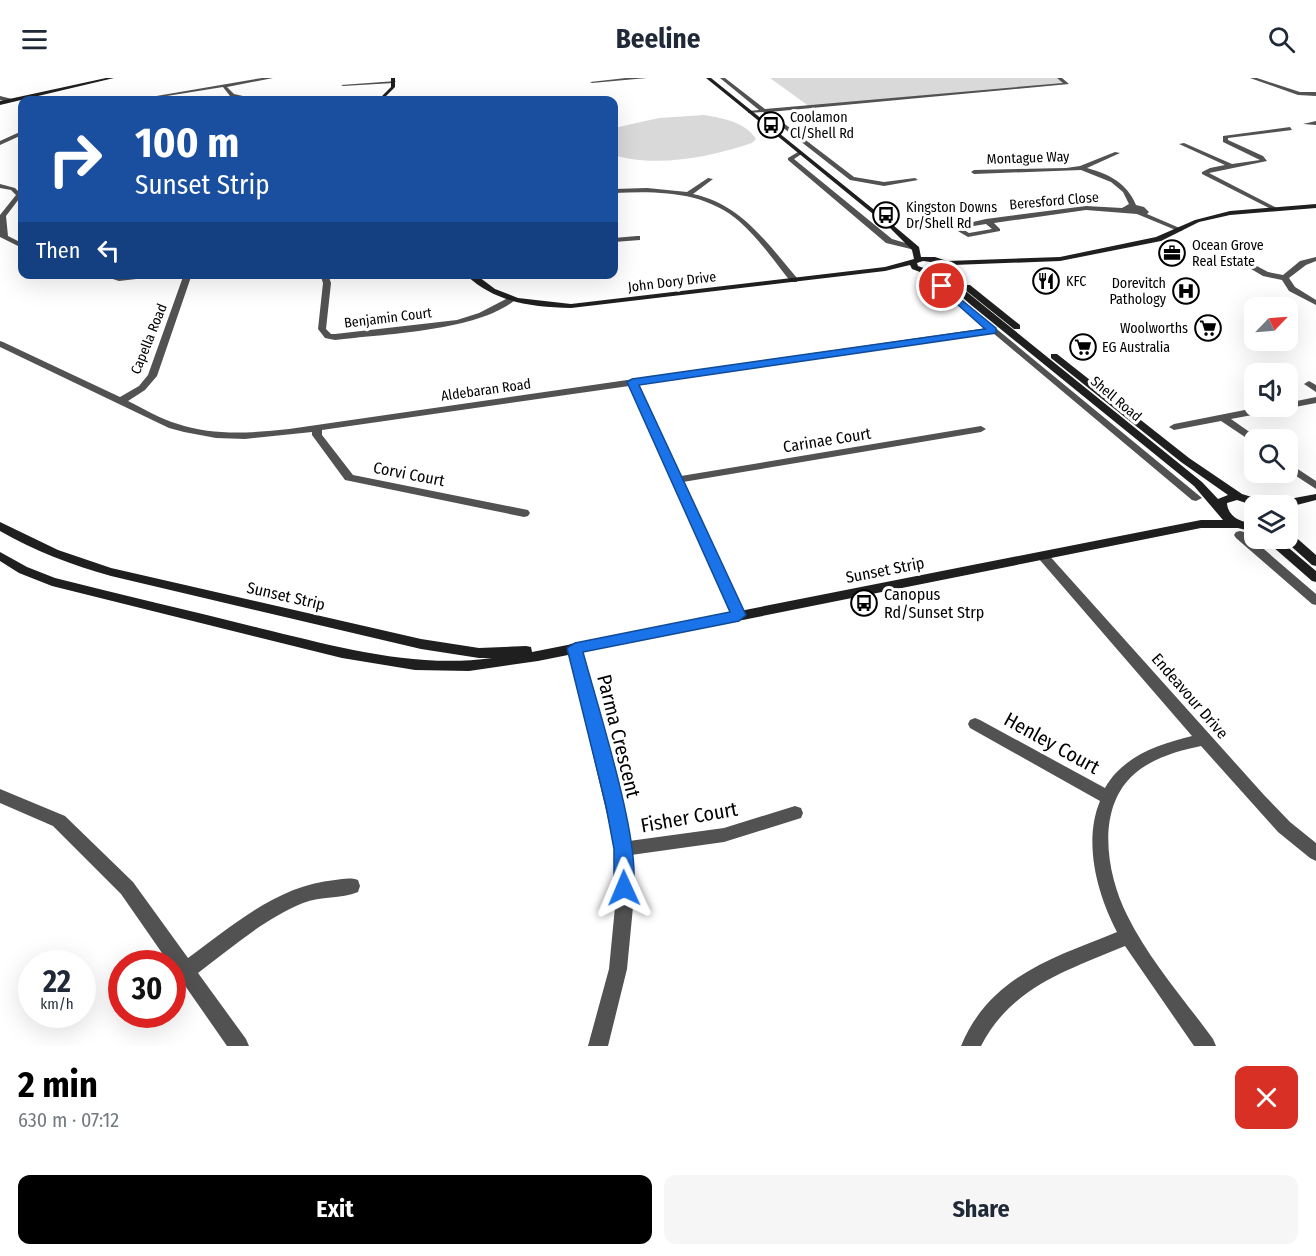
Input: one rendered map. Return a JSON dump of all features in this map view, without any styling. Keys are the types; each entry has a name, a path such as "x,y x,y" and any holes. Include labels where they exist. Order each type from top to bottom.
{"street":[{"path":"29,96 112,78"},
{"path":"163,96 271,78"},
{"path":"592,82 645,78"},
{"path":"708,78 891,226 938,260 947,263 1060,259 1158,239 1211,217 1316,206"},
{"path":"722,78 852,179 884,184 915,180"},
{"path":"750,112 1067,84 1059,78"},
{"path":"1252,78 1300,94 1316,94"},
{"path":"343,85 393,80 385,96"},
{"path":"225,87 232,94 241,96"},
{"path":"0,98 10,100"},
{"path":"0,103 18,98"},
{"path":"1306,124 1316,123"},
{"path":"1275,209 1204,173 1208,170 1259,163 1264,159 1225,141 1225,137 1290,129"},
{"path":"1,142 18,136"},
{"path":"1,142 18,144"},
{"path":"1169,142 1182,144 1233,166"},
{"path":"1182,144 1196,142"},
{"name":"Montague Way","path":"974,172 1058,171 1081,168 1117,153"},
{"path":"819,155 802,154 790,159 889,241 916,249"},
{"path":"1081,168 1116,181 1129,194 1133,206"},
{"path":"687,195 710,179"},
{"path":"0,186 13,189 18,194"},
{"path":"618,191 658,189 687,195 723,207 740,219 794,280"},
{"path":"18,200 3,216 4,237 18,244"},
{"path":"1125,210 1125,207 1133,206 1146,210 1140,213"},
{"name":"Beresford Close","path":"986,221 998,230 968,235 954,227 986,221 1086,208 1140,213"},
{"path":"1140,213 1180,230"},
{"path":"891,226 916,249"},
{"path":"618,240 637,238"},
{"path":"916,249 915,267 924,272"},
{"name":"John Dory Drive","path":"475,279 484,288 511,300 546,305 596,305 885,269 915,261 938,260"},
{"path":"1286,278 1303,263 1316,260"},
{"name":"Shell Road","path":"947,263 954,272 1093,387 1185,460 1244,499"},
{"path":"934,274 954,272 980,263"},
{"path":"1250,266 1262,272 1286,278 1292,289 1316,303"},
{"name":"John Dory Drive","path":"885,269 934,274"},
{"name":"Shell Road","path":"934,274 955,285 974,303 1198,484 1221,510 1244,527"},
{"name":"Capella Road","path":"121,401 142,388 152,376 186,279"},
{"name":"Benjamin Court","path":"326,279 327,284 322,329 328,336 334,337 458,322 482,315 511,300"},
{"name":"Shell Road","path":"942,286 1196,498"},
{"name":"Aldebaran Road","path":"0,344 173,426 211,436 254,436 993,330"},
{"path":"632,382 739,615"},
{"path":"1081,389 1093,387"},
{"path":"1298,403 1316,400"},
{"path":"1174,427 1244,414"},
{"path":"1223,418 1244,433"},
{"name":"Corvi Court","path":"317,428 317,435 349,478 524,513"},
{"name":"Carinae Court","path":"677,480 981,429"},
{"path":"1298,473 1316,486"},
{"name":"Sunset Strip","path":"1202,524 1221,510 1226,498 1239,497"},
{"name":"Sunset Strip","path":"0,556 23,570 52,582 342,653 415,665 469,666 575,648 1202,524 1244,529"},
{"name":"Sunset Strip","path":"0,526 33,545 70,561 421,644 479,654 575,648"},
{"path":"1298,546 1316,562"},
{"path":"1266,549 1316,601"},
{"path":"1282,549 1316,578"},
{"name":"Endeavour Drive","path":"1043,556 1284,827 1316,853"},
{"name":"Parma Crescent","path":"575,648 623,849 624,907 618,969 598,1046"},
{"name":"Henley Court","path":"975,724 1108,798"},
{"path":"1204,739 1147,757 1125,773 1108,798 1102,816 1099,842 1105,877 1129,936 1206,1046"},
{"path":"0,796 59,821 127,888 239,1046"},
{"name":"Fisher Court","path":"623,849 724,835 795,813"},
{"path":"187,970 264,915 291,900 317,891 352,886"},
{"path":"971,1046 980,1024 997,1003 1022,982 1129,936"}],"shaded area":[{"path":"770,78 1058,78 1067,84 810,107"},
{"path":"704,115 726,119 746,129 756,139 752,143 719,153 683,159 648,161 618,156 618,127 659,118"}],"place":[{"name":"Coolamon Cl/Shell Rd","path":"771,125"},
{"name":"Kingston Downs Dr/Shell Rd","path":"886,215"},
{"name":"Ocean Grove Real Estate","path":"1172,253"},
{"name":"KFC","path":"1046,281"},
{"name":"Dorevitch Pathology","path":"1186,291"},
{"name":"Woolworths","path":"1208,328"},
{"name":"EG Australia","path":"1083,347"},
{"name":"Canopus Rd/Sunset Strp","path":"864,603"}],"route":[{"path":"624,888 623,849 615,806 575,648 739,615 632,382 993,330 942,286"}]}
